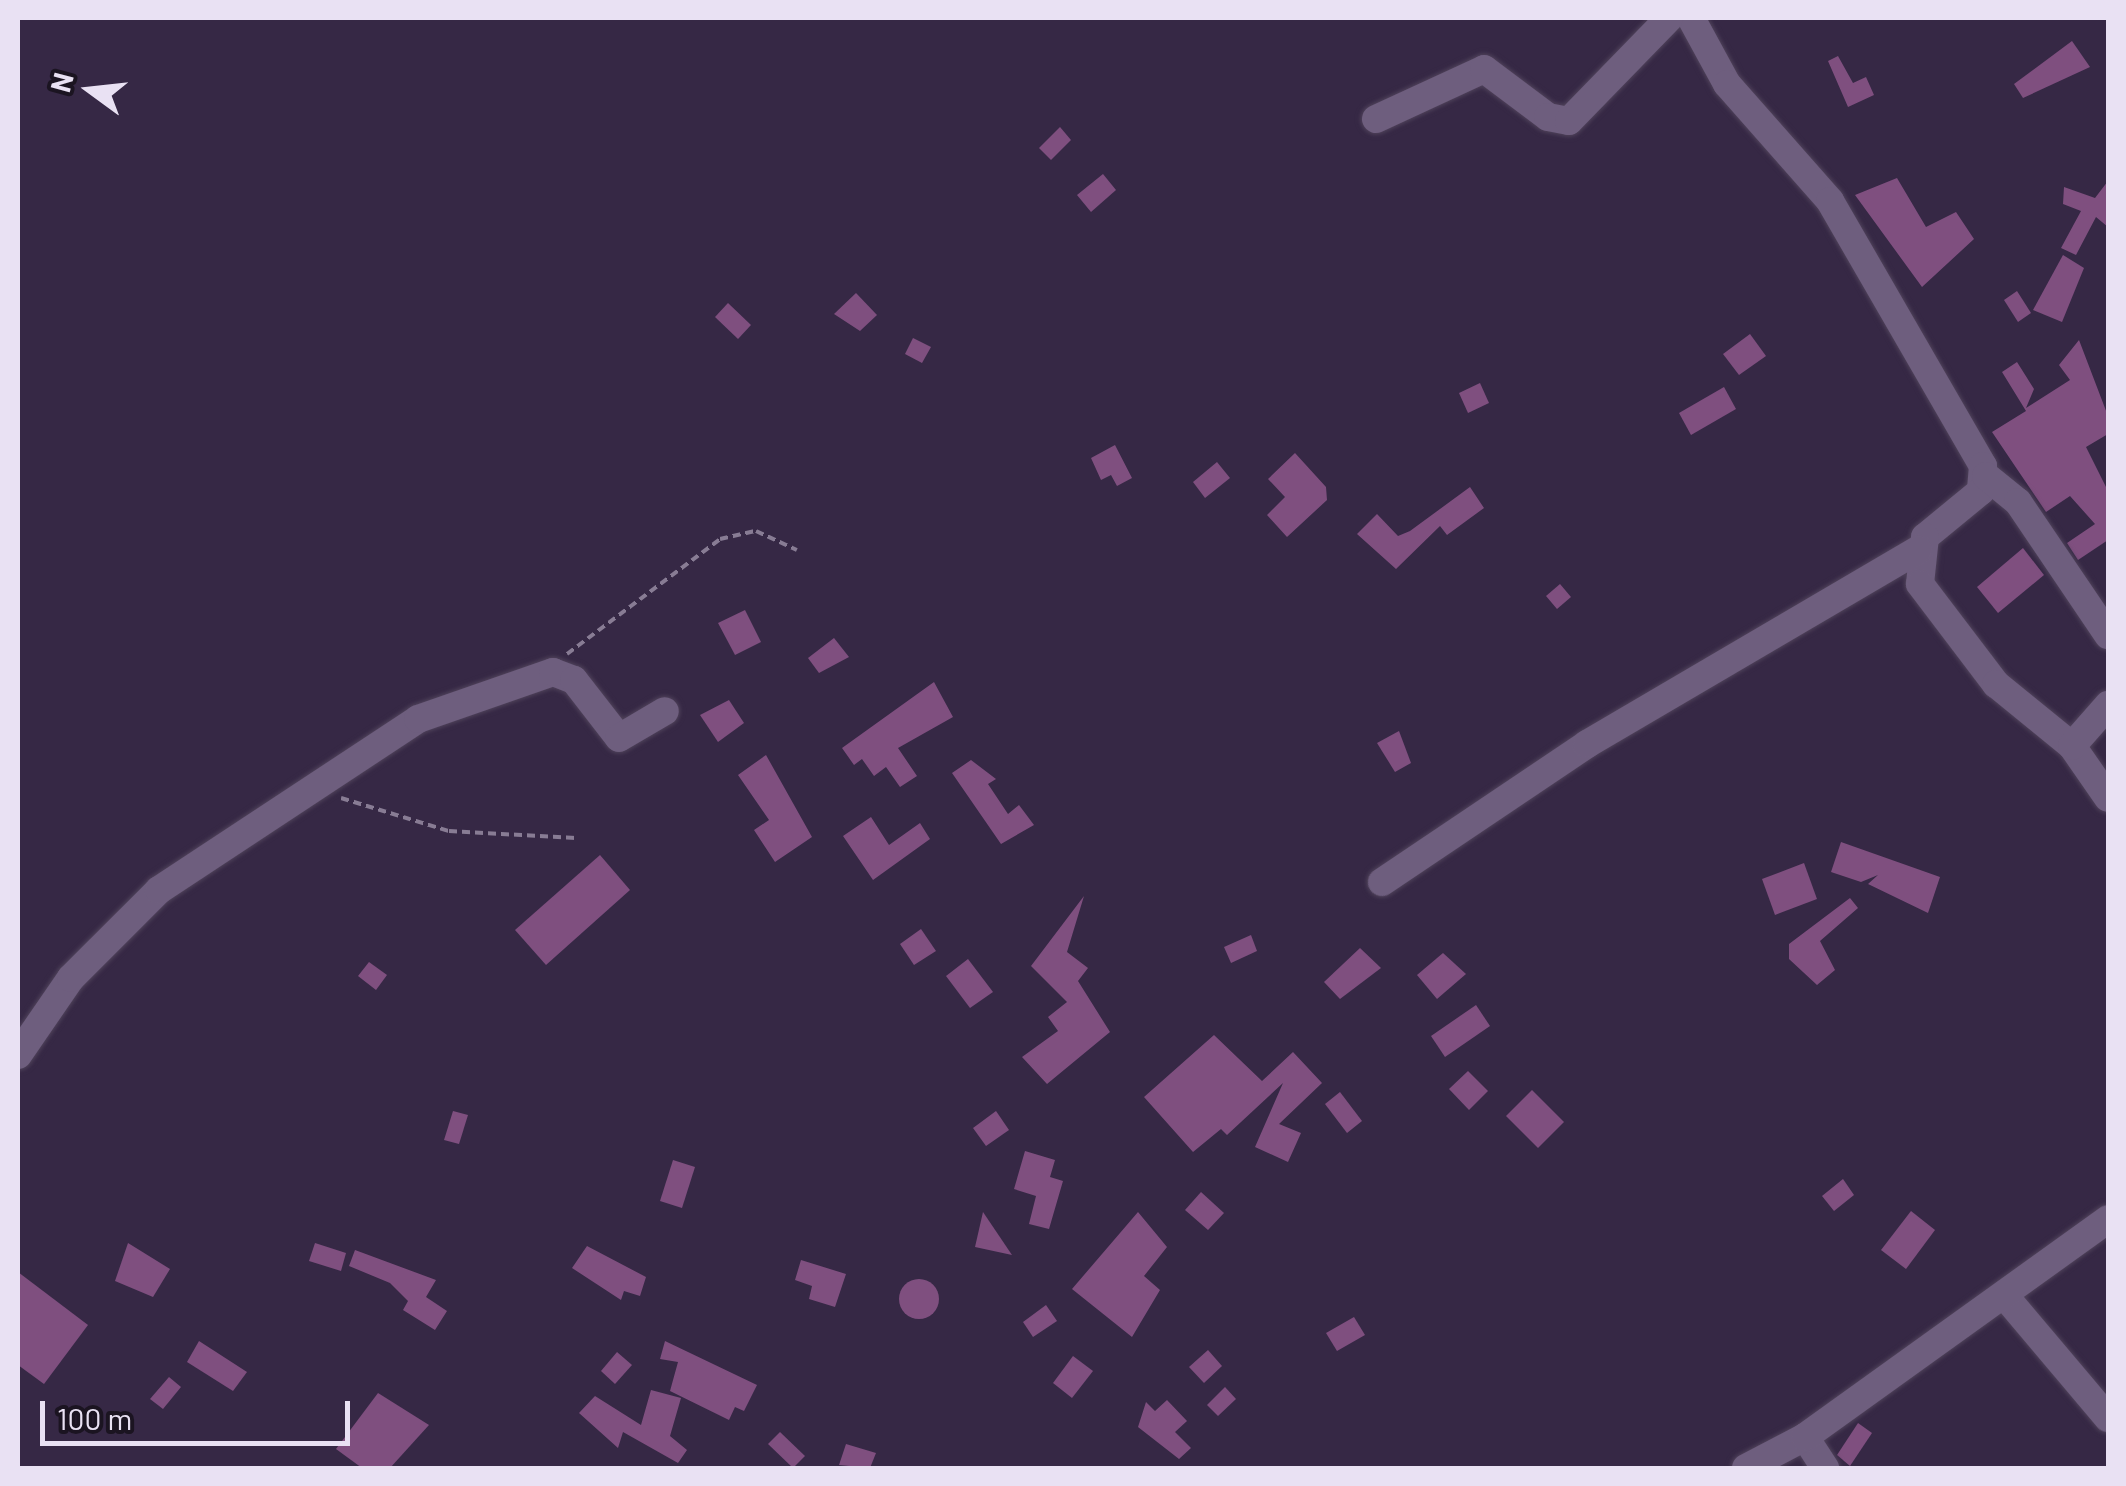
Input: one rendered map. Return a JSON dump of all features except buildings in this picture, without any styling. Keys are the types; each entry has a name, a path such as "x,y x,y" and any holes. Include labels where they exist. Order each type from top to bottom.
{"street":[{"path":"1376,118 1484,69 1548,117 1569,121 1668,18"},
{"path":"1691,18 1726,84 1830,200 1986,476 2018,502 2108,635"},
{"path":"1382,882 1587,744 1918,550 1986,476"},
{"path":"1918,550 1920,584 1947,622 1996,684 2072,746 2108,798"},
{"path":"18,1055 71,978 159,890 317,792 418,719 544,672 574,680 618,738 665,711"},
{"path":"2072,746 2108,705"},
{"path":"1746,1468 1805,1437 2108,1219"},
{"path":"2004,1295 2108,1418"},
{"path":"1805,1437 1825,1468"}],"path":[{"path":"544,672 720,540 756,531 797,550"},
{"path":"317,792 449,831 576,838"}]}
